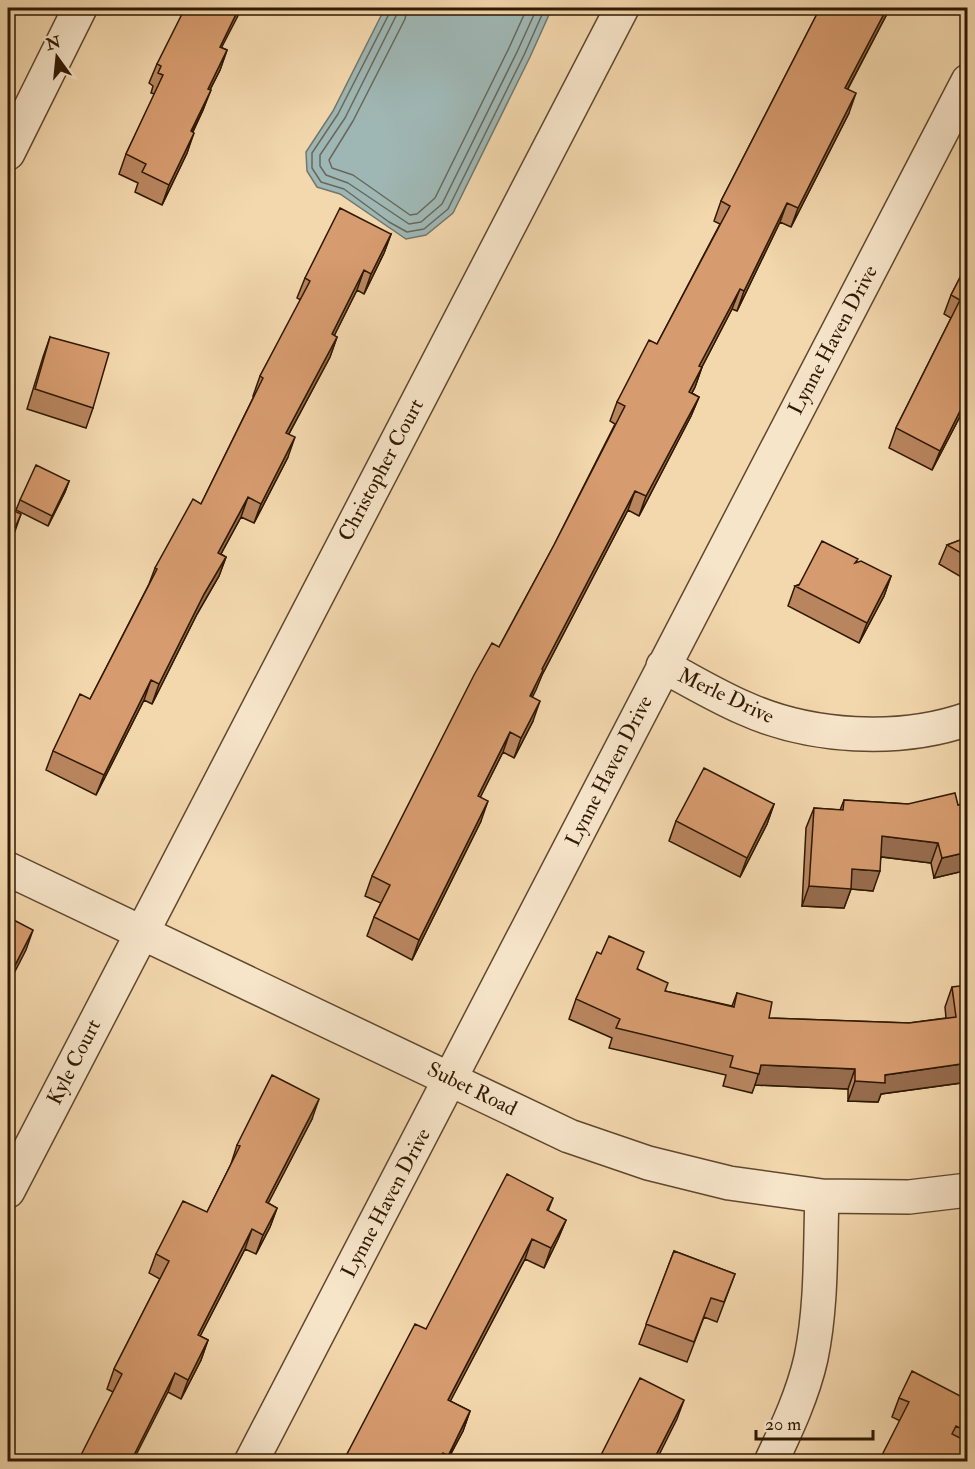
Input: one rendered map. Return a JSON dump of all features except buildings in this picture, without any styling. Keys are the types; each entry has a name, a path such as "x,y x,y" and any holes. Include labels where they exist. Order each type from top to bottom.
{"street":[{"path":"8,153 80,8"},
{"name":"Christopher Court","path":"140,933 622,8"},
{"name":"Lynne Haven Drive","path":"251,1461 968,81"},
{"name":"Merle Drive","path":"663,666 745,709 792,725 846,733 893,734 946,726 968,719"},
{"name":"Subet Road","path":"8,868 569,1136 648,1163 729,1183 822,1196 909,1197 968,1190"},
{"name":"Kyle Court","path":"8,1191 140,933"},
{"path":"771,1461 796,1409 811,1357 819,1297 822,1196"}],"water":[{"path":"385,8 552,8 453,213 426,235 406,239 340,194 317,187 307,171 306,152 333,111"}]}
